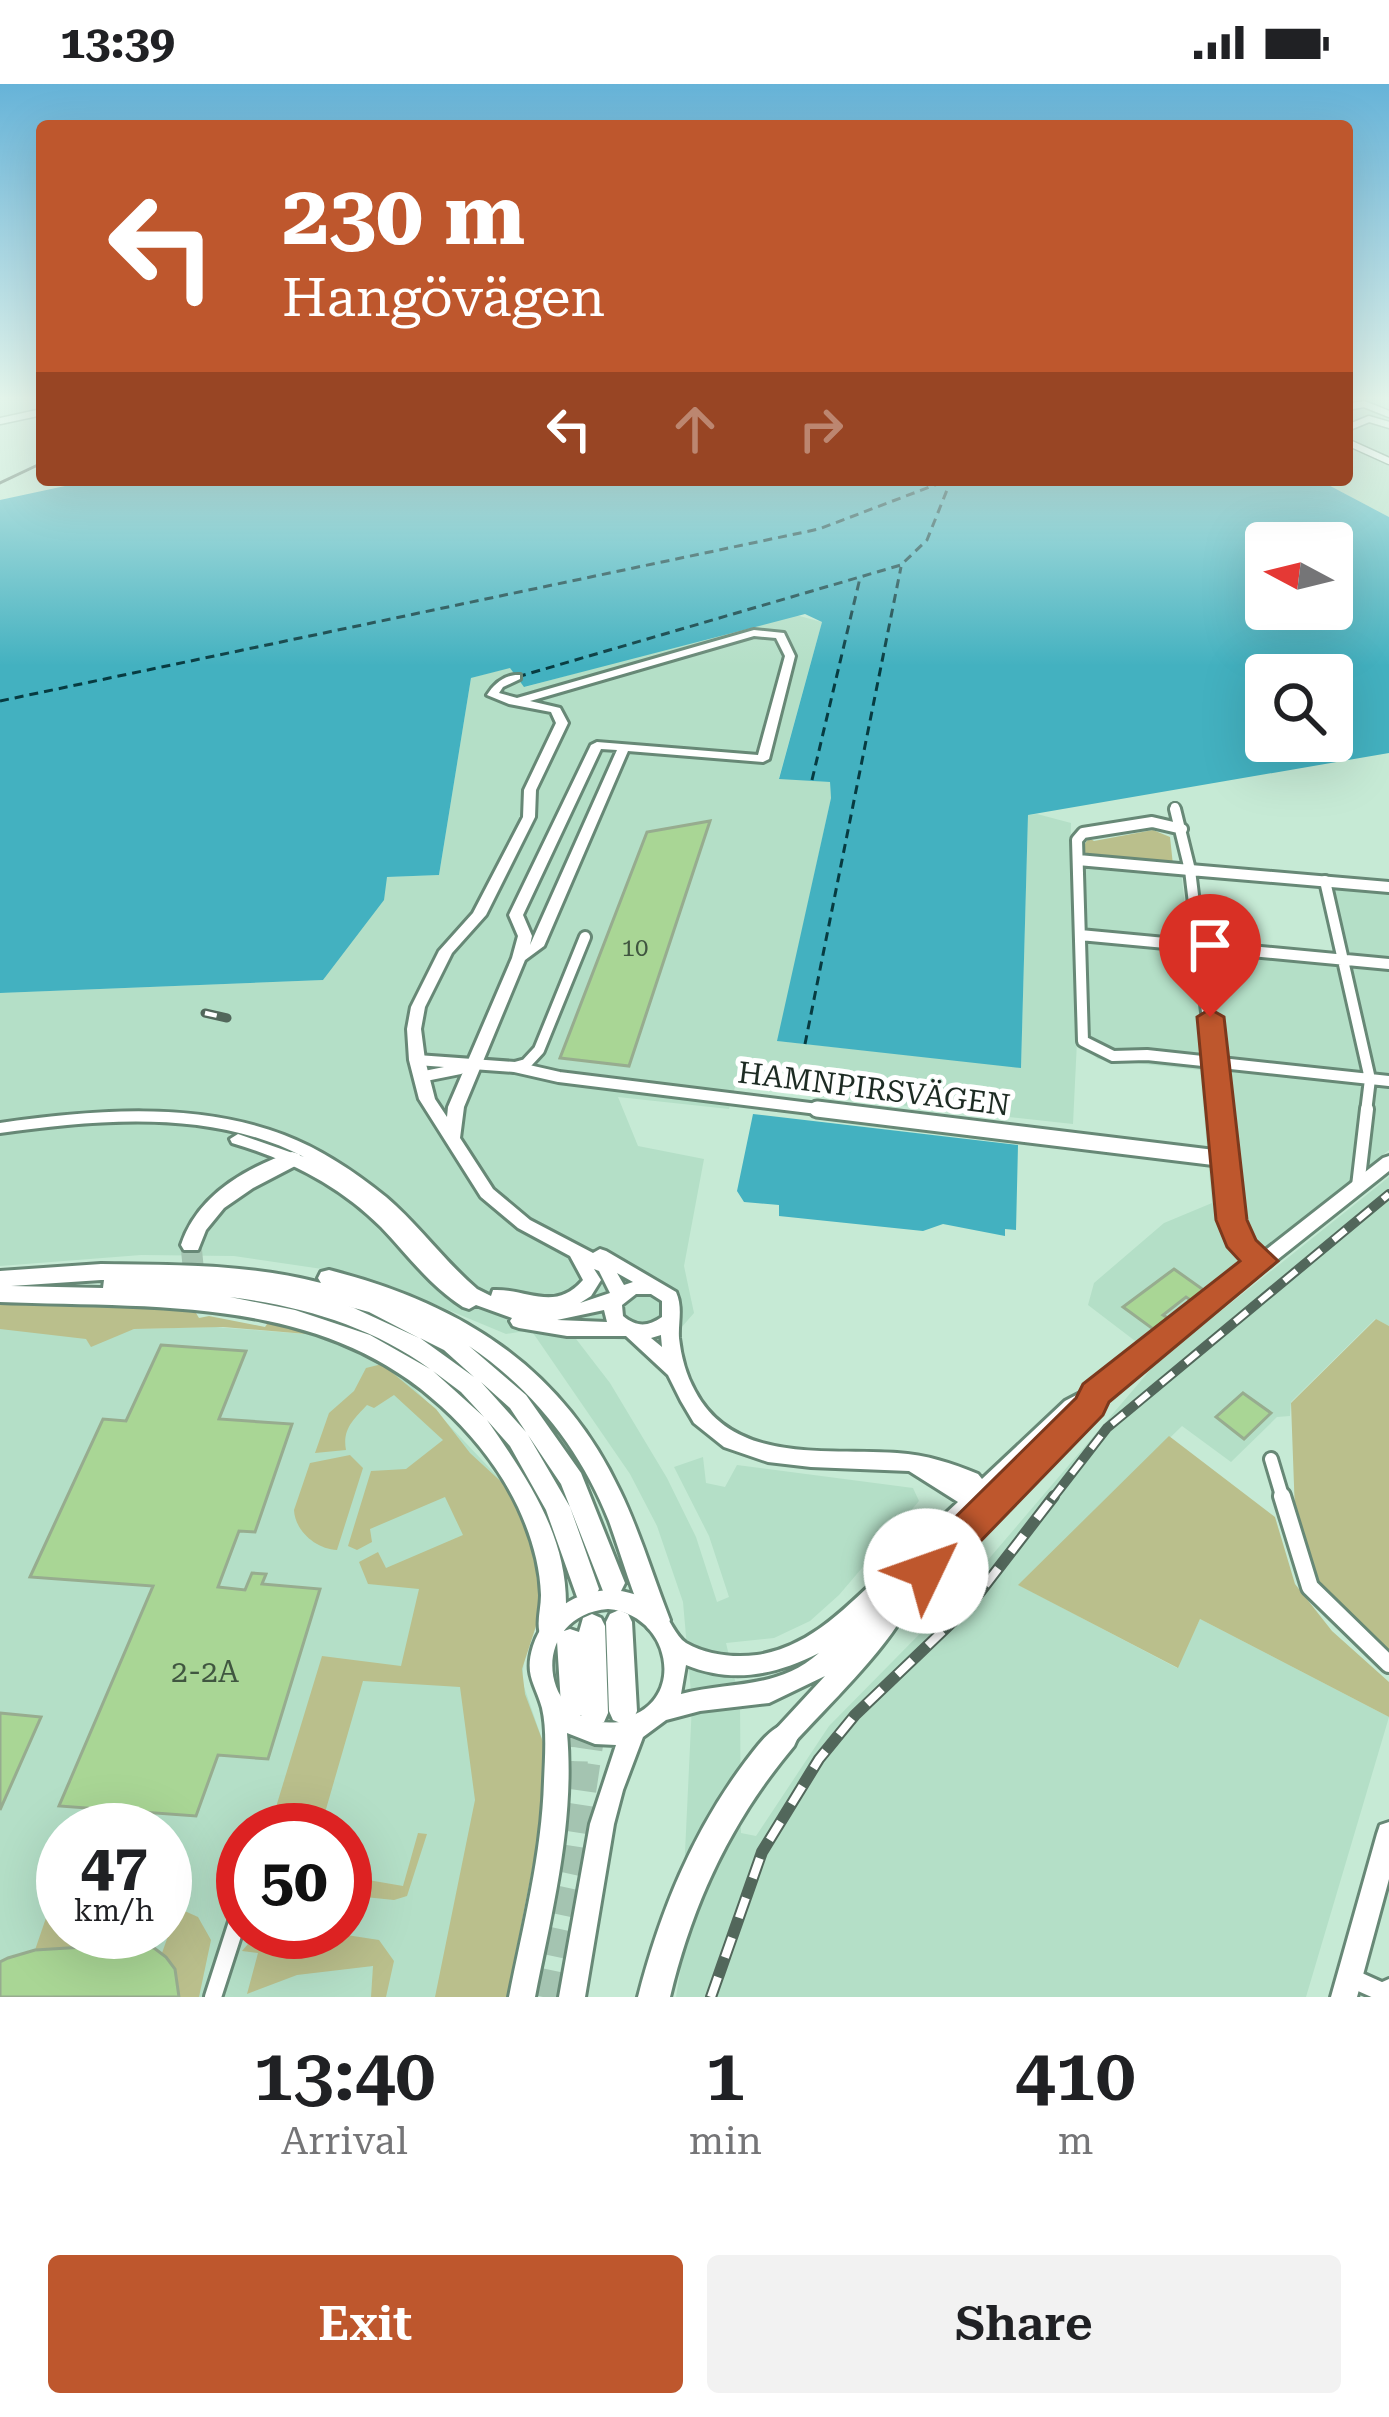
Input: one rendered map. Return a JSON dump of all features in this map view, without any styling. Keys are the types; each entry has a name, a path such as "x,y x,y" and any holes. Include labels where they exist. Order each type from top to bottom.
{"highway":[{"path":"191,1245 200,1220 216,1203 298,1156"},
{"path":"2,1286 150,1269 301,1273 378,1290 465,1332 528,1378 556,1406 605,1485 657,1620"},
{"path":"234,1272 347,1294 421,1327 484,1370 551,1444 583,1498 613,1583"},
{"path":"2,1286 219,1286 292,1296 393,1334 471,1387 523,1442 568,1524 586,1589"},
{"path":"2,1286 259,1308 332,1327 389,1354 448,1397 511,1470 544,1541 556,1606 583,1630 638,1716"},
{"path":"574,1710 583,1630"},
{"path":"654,1997 669,1940 698,1866 739,1792 784,1737"}],"main road":[{"path":"452,1137 456,1107 520,958 525,936 515,916 597,745 763,759 791,665 787,642 775,633 754,633 513,702"},
{"path":"516,677 492,692 499,699 558,712 562,723 530,790 529,817 479,915 446,951 418,1007 414,1029 427,1100 488,1192 524,1224 608,1269 618,1296 612,1314 675,1371 704,1421 736,1446 785,1456 916,1466 982,1497"},
{"path":"520,958 537,946 624,747"},
{"path":"0,1128 90,1119 159,1121 298,1156 371,1195 471,1293 534,1315 584,1312 639,1286 665,1293"},
{"path":"298,1156 373,1209 436,1281 472,1304 540,1326 652,1331 670,1320"},
{"path":"676,1649 728,1669 765,1666 796,1655 836,1631 1090,1406 1095,1394 1389,1162"},
{"path":"445,1268 518,1300 547,1304 575,1299 590,1286 592,1274 546,1235"},
{"path":"546,1235 608,1258 665,1293 674,1308 670,1320 675,1371"},
{"path":"574,1710 574,1725 593,1731 638,1716 787,1686 845,1646 903,1593 982,1497"},
{"path":"784,1737 887,1623 903,1593"},
{"path":"572,1997 602,1816 619,1760 638,1716 676,1680 676,1649 657,1620 631,1605 599,1604 575,1611 583,1630"},
{"path":"522,1997 574,1710"},
{"path":"1347,1987 1389,1834"}],"street":[{"path":"1175,807 1201,946 1236,1236 1262,1261"},
{"path":"1182,830 1152,822 1083,833 1077,840 1083,1041 1096,1052 1389,1081"},
{"path":"1078,860 1389,887"},
{"path":"1325,881 1370,1079 1358,1186"},
{"path":"1080,935 1389,964"},
{"path":"515,1067 526,1064 539,1050 585,937"},
{"name":"HAMNPIRSVÄGEN","path":"418,1068 515,1067 559,1077 1226,1159"},
{"path":"1271,1459 1310,1586 1389,1664"},
{"path":"213,1997 225,1959"},
{"path":"1347,1987 1388,1995"}],"shaded area":[{"path":"1333,487 1389,487 1389,517"},
{"path":"792,614 822,622 779,778 830,782 831,798 778,1041 1021,1067 1028,815 1037,814 1071,823 1070,862 1181,872 1189,939 1333,953 1320,888 1389,894 1389,1150 1143,1347 1088,1305 1094,1283 1164,1223 1212,1203 1200,1070 1098,1059 1077,1041 1073,1124 735,1087 729,1109 618,1097 638,1146 704,1159 684,1266 694,1313 667,1344 573,1335 610,1383 667,1478 696,1537 717,1602 729,1597 709,1536 674,1467 703,1457 706,1483 725,1487 737,1465 913,1488 919,1501 839,1595 810,1621 774,1638 726,1643 740,1701 741,1833 756,1836 829,1726 957,1596 1157,1362 1389,1177 1389,1326 1375,1319 1291,1402 1290,1416 1277,1417 1231,1462 1182,1426 1019,1585 1177,1668 1200,1619 1389,1717 1306,1997 676,1997 686,1936 683,1895 692,1704 683,1602 657,1526 630,1474 531,1330 506,1334 393,1287 329,1270 234,1256 141,1255 0,1266 0,993 323,980 387,877 439,875 471,678 511,667 525,687"},
{"path":"1153,830 1170,837 1173,865 1087,858 1082,848 1089,838"},
{"path":"125,1302 265,1327 269,1321 318,1335 223,1327 134,1329 91,1347 86,1339 0,1329 0,1303"},
{"path":"1376,1319 1389,1326 1389,1654 1321,1586 1295,1513 1291,1403"},
{"path":"0,1324 113,1335 134,1329 215,1327 318,1335 366,1355 410,1384 499,1478 524,1521 537,1558 538,1620 525,1650 522,1681 543,1742 520,1936 507,1997 0,1997"},
{"path":"382,1364 436,1409 470,1453 508,1488 541,1576 538,1620 522,1669 525,1694 543,1742 544,1808 507,1997 435,1997 475,1800 460,1687 363,1681 328,1803 277,1803 322,1656 401,1666 419,1589 368,1584 359,1562 378,1552 386,1568 463,1535 445,1497 370,1529 372,1542 357,1550 348,1546 371,1471 406,1469 443,1440 394,1395 374,1408 367,1405 358,1415 347,1430 346,1450 315,1453 329,1413 354,1391 366,1368"},
{"path":"1169,1436 1275,1517 1295,1584 1332,1631 1389,1682 1389,1717 1200,1619 1178,1668 1018,1585"},
{"path":"350,1455 363,1468 337,1550 329,1549 303,1532 294,1510 310,1463"},
{"path":"418,1833 427,1834 407,1896 372,1898 372,1881 403,1886"},
{"path":"192,1914 211,1940 199,1997 179,1997 175,1969 167,1959 192,1959"},
{"path":"372,1939 379,1940 394,1961 386,1997 371,1997 373,1966 297,1975 247,1994 256,1959 372,1959"}],"water":[{"path":"59,487 1333,487 1389,517 1389,753 1353,759 1353,654 1245,654 1245,762 1337,762 1028,815 1021,1068 777,1041 831,798 830,782 779,779 822,622 805,614 524,687 510,668 471,678 439,875 387,877 384,900 323,980 0,993 0,500"},
{"path":"753,1114 1018,1145 1016,1230 1005,1229 1005,1236 943,1224 923,1231 779,1216 779,1205 744,1202 737,1191"}],"building":[{"path":"710,821 629,1066 560,1058 647,832"},
{"path":"1174,1269 1205,1291 1192,1301 1186,1297 1153,1329 1123,1307"},
{"path":"161,1345 246,1351 219,1419 292,1424 255,1532 239,1531 218,1587 245,1590 252,1573 266,1574 262,1584 320,1589 268,1759 218,1755 196,1816 192,1816 192,1803 60,1803 153,1586 30,1577 103,1419 126,1421"},
{"path":"1243,1393 1271,1413 1244,1439 1216,1417"},
{"path":"0,1713 41,1717 0,1810"},
{"path":"35,1950 36,1959 168,1959 175,1969 179,1997 0,1997 0,1962"}],"ferry route":[{"path":"0,701 819,529 929,487"},
{"path":"517,677 901,565 927,540 948,487"},
{"path":"805,1044 901,567"},
{"path":"812,780 860,578"}],"tunnel":[{"path":"191,1245 193,1265 206,1285"},
{"path":"573,1789 575,1715"},
{"path":"543,1997 571,1866 593,1718"}],"railway":[{"path":"205,1013 227,1018"},
{"path":"1052,1499 1107,1428 1389,1194"},
{"path":"711,1997 762,1852 819,1759 855,1715 970,1605 1054,1496"}],"route":[{"path":"926,1571 974,1528 1090,1406 1095,1394 1262,1261 1243,1247 1232,1220 1210,1017"}]}
